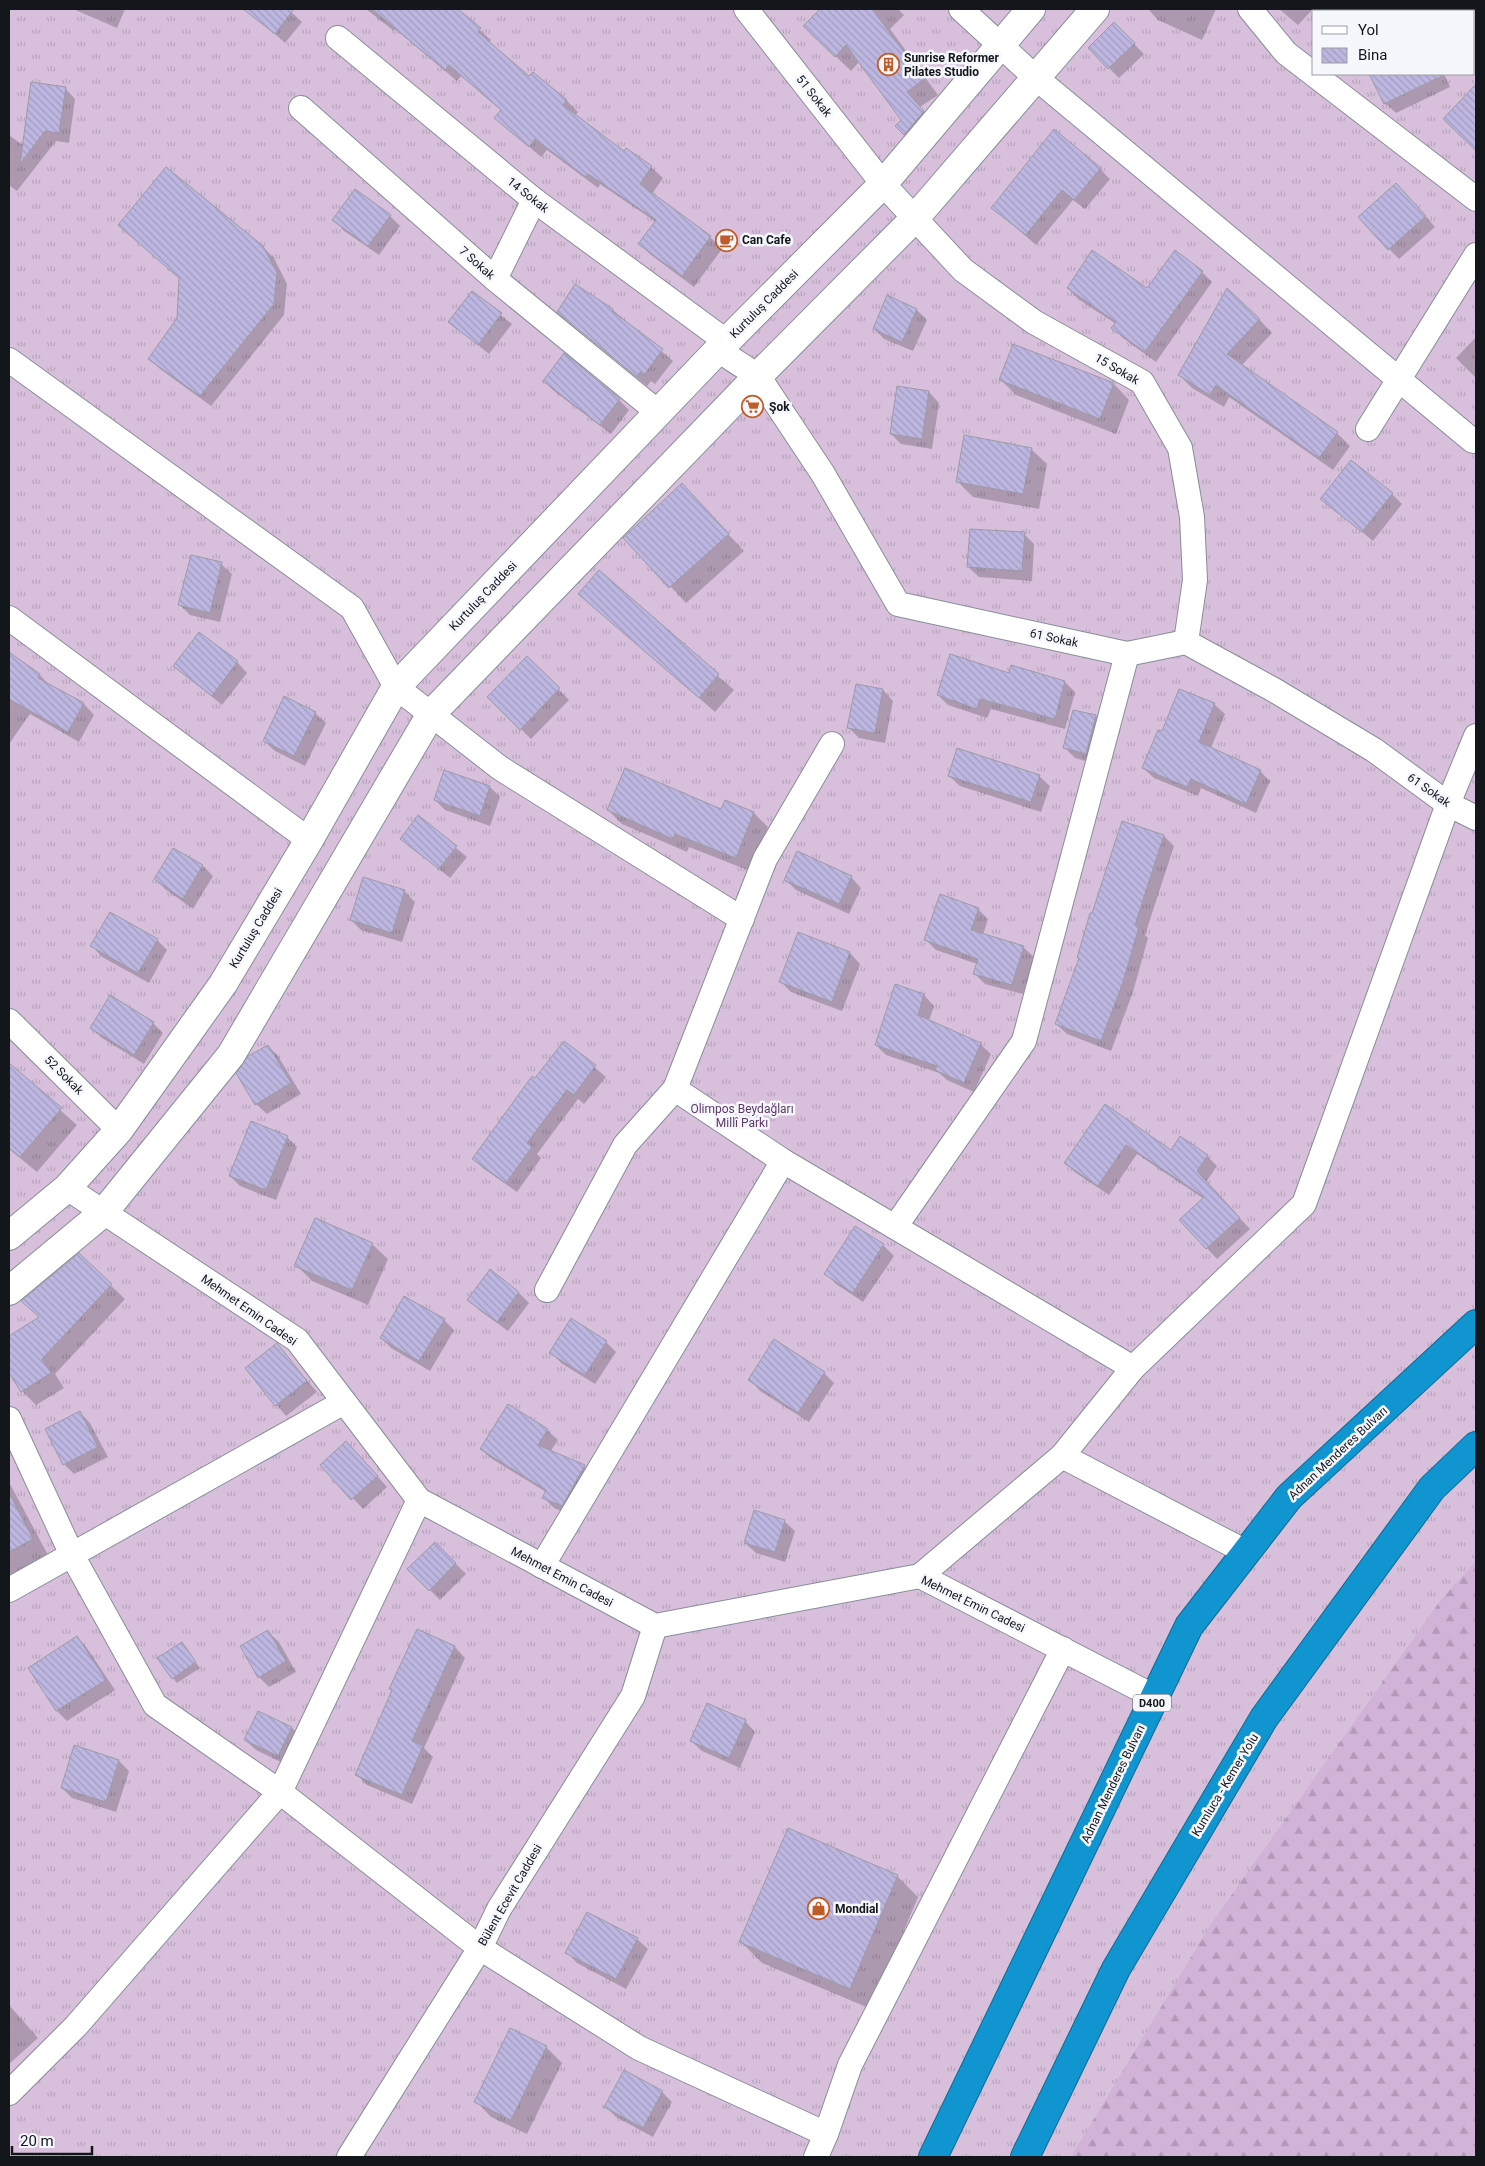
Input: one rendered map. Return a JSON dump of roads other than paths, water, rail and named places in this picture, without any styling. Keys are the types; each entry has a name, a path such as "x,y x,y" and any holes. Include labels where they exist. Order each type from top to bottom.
{"highway":[{"name":"Adnan Menderes Bulvarı","path":"934,2157 1189,1626 1289,1497 1476,1324"},
{"name":"Kumluca - Kemer Yolu","path":"1025,2157 1116,1968 1264,1718 1432,1488 1476,1446"}],"street":[{"name":"51 Sokak","path":"746,9 883,184"},
{"path":"962,9 1036,78 1473,441"},
{"name":"Kurtuluş Caddesi","path":"9,1236 67,1188 119,1130 222,984 309,840 396,687 722,346 883,184 1031,9"},
{"path":"9,1291 104,1212 231,1055 431,714 758,376 915,218 1095,9"},
{"path":"1250,9 1286,53 1312,73"},
{"name":"14 Sokak","path":"338,38 534,200 722,346"},
{"path":"1315,75 1476,199"},
{"name":"7 Sokak","path":"301,108 495,279 659,413"},
{"name":"15 Sokak","path":"883,184 963,270 1034,322 1142,382 1180,448 1192,516 1195,580 1186,642"},
{"path":"495,279 534,200"},
{"path":"1368,429 1476,255"},
{"name":"61 Sokak","path":"722,346 758,376 823,474 898,604 1127,654 1186,642 1274,690 1374,750 1448,804 1476,818"},
{"path":"9,360 352,608 396,687 500,768 742,919"},
{"path":"9,618 309,840"},
{"path":"895,1227 1024,1042 1127,654"},
{"path":"920,1576 1062,1456 1133,1368 1304,1204 1448,804 1476,736"},
{"path":"547,1290 625,1145 675,1089 765,859 832,744"},
{"name":"52 Sokak","path":"9,1021 119,1130"},
{"path":"675,1089 783,1161 1133,1368"},
{"path":"542,1566 783,1161"},
{"name":"Mehmet Emin Cadesi","path":"67,1188 297,1340 419,1500 655,1626 920,1576 1155,1697"},
{"path":"9,1590 344,1402"},
{"path":"9,1419 72,1555 155,1705 280,1792 480,1948 639,2048 826,2134"},
{"path":"1062,1456 1246,1552"},
{"path":"9,2093 76,2026 280,1792 419,1500"},
{"name":"Bülent Ecevit Caddesi","path":"349,2157 480,1948 500,1909 633,1696 655,1626"},
{"path":"816,2157 850,2065 1063,1650"}],"place":[{"name":"Sunrise Reformer Pilates Studio","path":"888,65"},
{"name":"Can Cafe","path":"726,240"},
{"name":"Şok","path":"753,407"},
{"name":"Mondial","path":"819,1909"}],"park label":[{"name":"Olimpos Beydağları Millî Parkı","path":"742,1116"}]}
